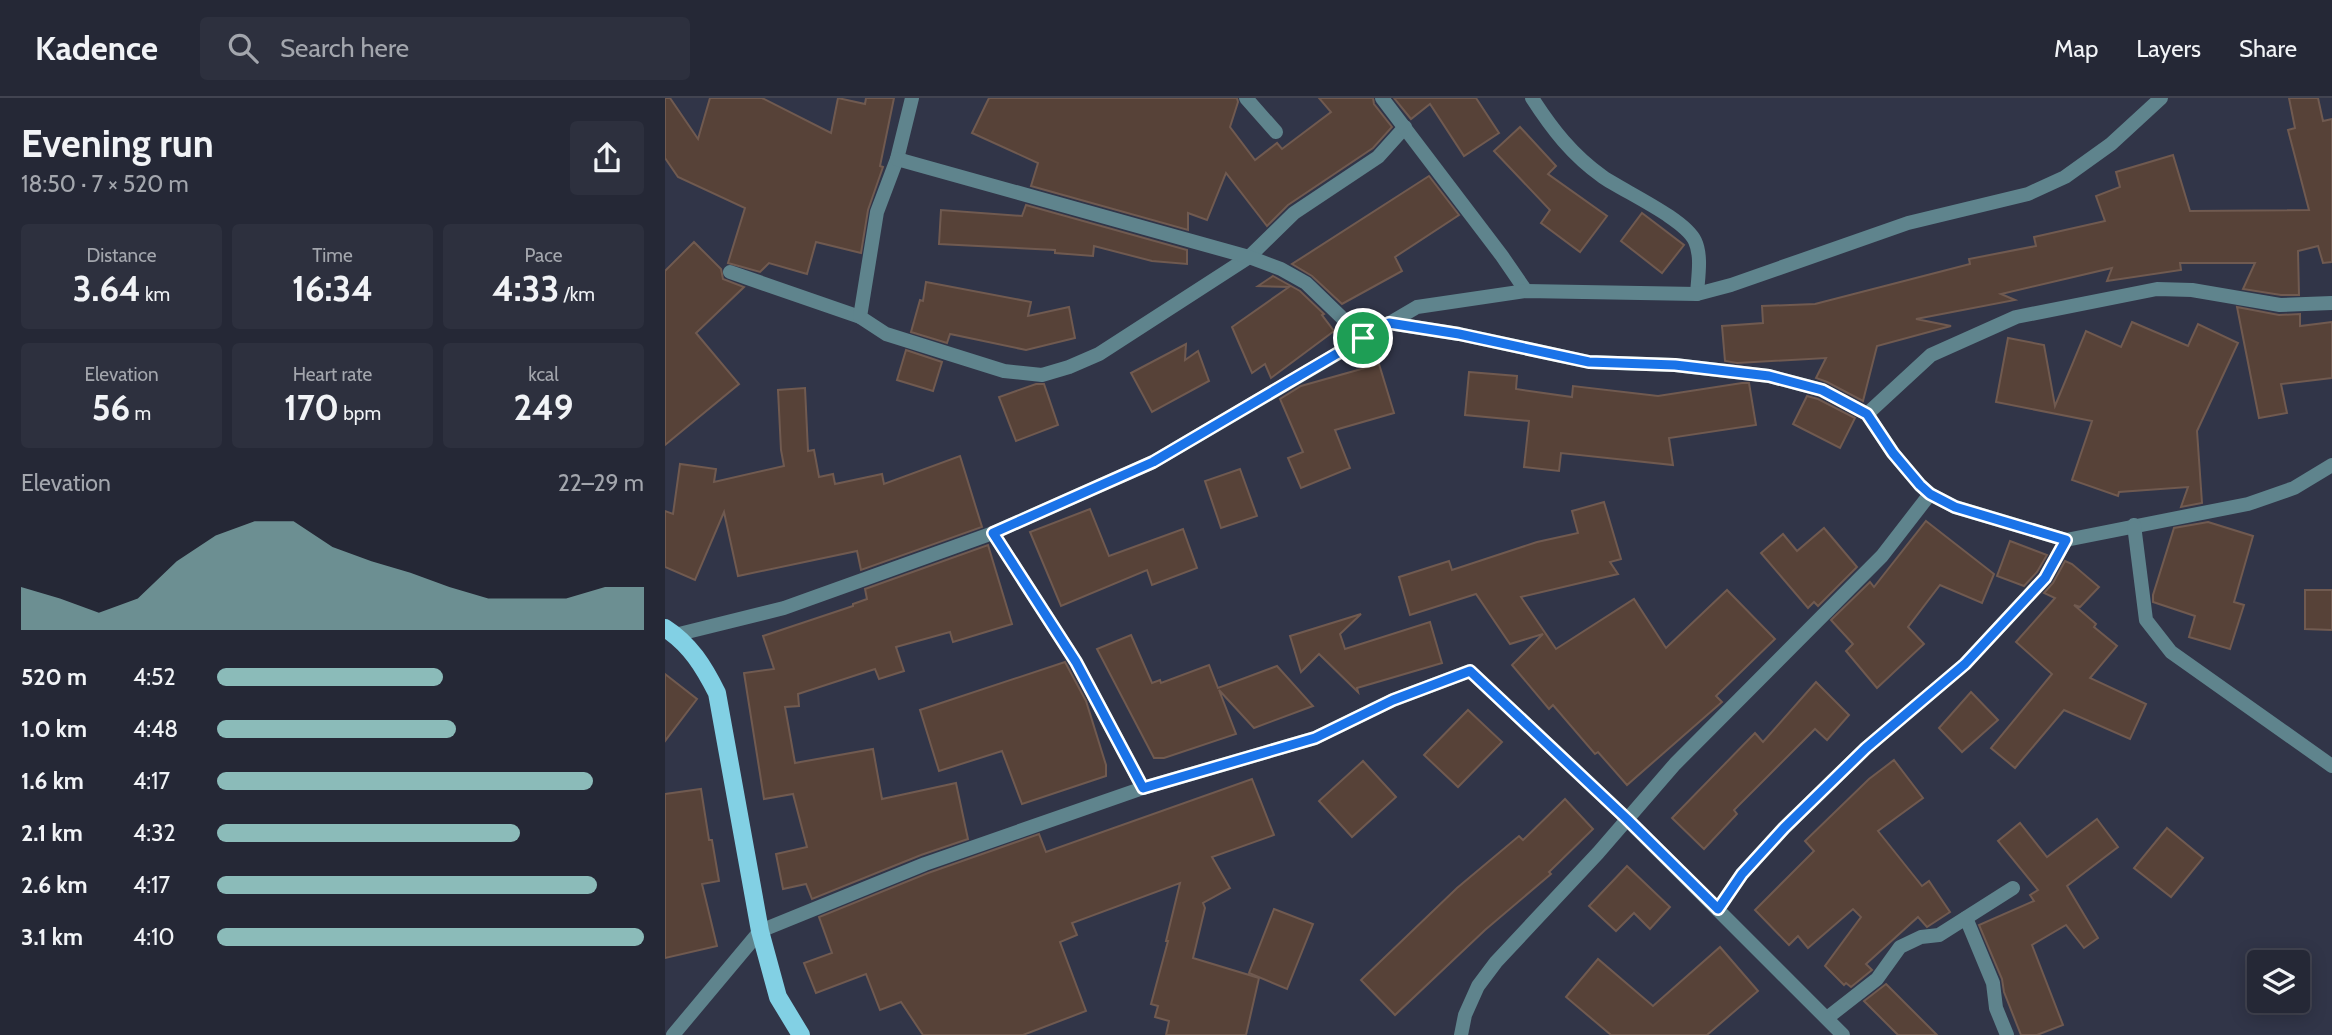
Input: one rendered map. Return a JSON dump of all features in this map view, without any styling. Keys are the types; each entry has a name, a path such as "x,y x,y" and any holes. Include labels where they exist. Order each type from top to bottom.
{"main road":[{"path":"670,631 701,662 717,693 760,931 778,997 801,1035"}],"street":[{"path":"860,317 877,212 897,159 912,98"},
{"path":"1246,98 1276,132"},
{"path":"1383,98 1526,291"},
{"path":"1532,98 1557,136 1601,176 1678,223 1694,239 1699,255 1697,294"},
{"path":"670,631 784,608 993,533 1153,462 1417,307 1526,291 1697,294 1731,285 1908,223 2028,194 2065,177 2111,144 2161,98"},
{"path":"730,272 860,317 886,334 1004,371 1042,374 1069,367 1099,354 1249,257 1294,214 1378,157 1405,127"},
{"path":"897,159 1249,257 1306,283 1363,338"},
{"path":"1867,414 1931,355 2016,317 2157,289 2192,290 2280,305 2332,303"},
{"path":"1389,323 1459,334 1589,362 1675,365 1769,376 1822,390 1867,414 1893,453 1930,494 1955,507 2066,540 2248,504 2294,488 2332,465"},
{"path":"1461,1035 1465,1015 1484,978 1675,764 1882,556 1930,494"},
{"path":"2134,525 2145,620 2171,652 2332,766"},
{"path":"993,533 1076,662 1143,788"},
{"path":"1718,909 1742,874 1784,828 1866,748 1965,664 2045,578 2066,540"},
{"path":"673,1035 760,931 925,864 1143,788 1315,738 1393,700 1470,671 1627,819 1843,1035"},
{"path":"1827,1018 1877,979 1900,947 1921,937 1939,935 2013,888"},
{"path":"1966,918 1993,983 1996,1008 2007,1035"}],"building":[{"path":"665,98 670,98 698,139 710,98 762,98 831,133 838,98 865,104 866,98 894,98 880,166 883,167 868,210 861,253 816,242 807,274 769,263 760,272 728,263 745,208 678,177 665,158"},
{"path":"989,98 1237,98 1230,127 1255,160 1277,143 1282,149 1331,112 1319,98 1373,98 1374,104 1392,127 1373,148 1288,205 1267,226 1226,173 1207,220 1188,213 1188,230 1031,186 1038,163 972,133"},
{"path":"1394,98 1476,98 1499,133 1464,156 1430,104 1411,119"},
{"path":"2289,98 2318,98 2323,121 2332,119 2332,262 2323,263 2318,246 2298,251 2299,295 2243,289 2255,263 2180,263 2181,270 2107,281 2112,268 2001,294 2015,300 1916,319 1951,326 1877,346 1863,401 1816,378 1826,358 1737,363 1725,361 1722,326 1763,323 1762,306 1815,304 1970,264 1969,259 2036,246 2034,237 2105,221 2096,196 2120,187 2116,172 2173,155 2190,211 2309,210 2288,130 2295,128"},
{"path":"1520,127 1556,166 1548,174 1607,216 1580,252 1541,223 1550,210 1494,151"},
{"path":"1429,176 1459,215 1395,257 1402,271 1342,304 1312,276 1292,264"},
{"path":"1026,205 1187,250 1187,264 1152,261 1094,246 1093,256 1055,253 1055,250 939,244 941,210 1022,216"},
{"path":"1642,213 1684,245 1662,273 1621,241"},
{"path":"694,242 721,269 723,279 744,287 696,333 739,384 665,445 665,271"},
{"path":"1273,276 1300,291 1324,314 1322,315 1334,331 1271,378 1265,364 1252,373 1232,327 1289,287 1258,286"},
{"path":"926,282 1031,302 1028,316 1069,307 1075,338 1026,350 950,334 947,343 911,332 920,300 923,301"},
{"path":"2237,307 2279,315 2300,314 2300,326 2332,322 2332,378 2281,384 2287,413 2259,418"},
{"path":"2132,322 2188,346 2198,324 2238,343 2197,431 2202,503 2181,507 2188,487 2119,492 2118,496 2072,480 2092,421 1996,402 2008,338 2044,345 2055,406 2086,331 2121,347"},
{"path":"1186,344 1185,360 1198,351 1209,381 1152,412 1131,373"},
{"path":"906,350 942,362 933,391 897,380"},
{"path":"1379,364 1394,413 1335,430 1350,468 1301,488 1288,458 1303,452 1280,399 1301,386"},
{"path":"1469,372 1517,376 1516,389 1572,397 1573,386 1658,396 1749,383 1756,425 1669,438 1673,465 1561,453 1559,471 1524,467 1529,421 1465,415"},
{"path":"1036,384 1044,384 1058,425 1016,441 999,397"},
{"path":"805,388 808,451 814,450 819,477 833,474 835,484 882,474 884,484 960,456 982,527 861,570 857,551 738,576 724,512 695,580 665,567 665,511 673,514 680,464 716,469 714,482 784,466 778,390"},
{"path":"1807,396 1855,418 1840,448 1793,424"},
{"path":"1240,469 1257,516 1221,528 1205,481"},
{"path":"1604,502 1621,559 1610,562 1618,574 1521,597 1556,649 1634,599 1666,648 1727,590 1775,639 1716,696 1722,702 1627,785 1598,752 1595,754 1553,705 1549,709 1512,665 1543,634 1510,644 1476,594 1410,615 1399,577 1449,561 1452,570 1537,542 1578,533 1572,511"},
{"path":"1090,509 1109,556 1183,529 1197,568 1152,585 1147,570 1061,606 1030,532"},
{"path":"1926,521 1994,574 1982,603 1940,585 1908,627 1924,644 1877,688 1846,651 1853,644 1831,620 1870,582 1874,587"},
{"path":"2208,522 2253,536 2234,602 2244,605 2230,649 2189,637 2195,616 2153,602 2174,528"},
{"path":"1824,528 1857,567 1818,606 1814,602 1808,608 1761,553 1783,534 1797,551"},
{"path":"2010,541 2047,555 2024,586 1997,576"},
{"path":"988,545 1012,624 953,642 950,632 896,647 904,671 879,679 875,669 798,694 799,706 785,707 795,763 873,749 882,799 956,783 968,839 812,899 806,884 783,889 776,854 807,847 793,794 764,799 744,673 774,669 763,636 853,606 867,599 865,589"},
{"path":"2065,561 2099,587 2080,607 2074,605 2096,624 2094,627 2117,646 2090,678 2146,704 2130,739 2064,710 2015,768 1991,748 2052,674 2016,642 2055,598 2044,593"},
{"path":"2305,590 2332,590 2332,630 2305,629"},
{"path":"1361,614 1340,634 1345,649 1430,622 1442,663 1357,688 1358,692 1319,654 1301,672 1290,636"},
{"path":"1131,635 1152,683 1160,680 1161,683 1209,665 1218,688 1277,666 1313,706 1254,728 1219,690 1236,734 1164,758 1154,758 1097,649"},
{"path":"1065,662 1086,701 1106,765 1106,776 1022,804 1002,751 939,771 920,710"},
{"path":"665,674 697,699 665,741"},
{"path":"1816,682 1849,715 1827,740 1815,729 1734,810 1737,814 1704,849 1672,818 1755,733 1763,742"},
{"path":"1971,692 1998,720 1962,752 1939,728"},
{"path":"1468,710 1502,742 1458,787 1424,755"},
{"path":"1894,760 1923,798 1878,831 1922,886 1929,881 1950,912 1927,927 1918,917 1866,964 1872,970 1851,987 1846,983 1844,985 1825,966 1861,917 1853,909 1808,948 1798,936 1789,945 1755,910 1814,851 1805,841 1869,779"},
{"path":"1363,761 1396,797 1352,837 1319,801"},
{"path":"1252,779 1274,835 1212,857 1230,888 1203,903 1205,908 1193,958 1259,978 1246,1035 1166,1035 1169,1021 1155,1017 1158,1006 1151,1004 1180,883 1072,923 1077,935 1060,942 1086,1011 1023,1035 923,1035 901,1002 880,1010 866,974 816,993 804,963 832,953 819,917 928,873 1039,834 1046,852"},
{"path":"701,789 719,881 702,884 717,946 665,958 665,794"},
{"path":"1565,799 1593,829 1549,872 1551,874 1485,930 1395,1015 1361,980 1457,888 1519,836 1523,840"},
{"path":"2097,819 2118,847 2067,886 2098,938 2084,948 2066,925 2032,945 2063,1025 2037,1035 2021,1035 2004,992 2002,979 1979,925 2034,901 2030,895 2038,890 1998,841 2020,823 2047,857"},
{"path":"2167,828 2203,858 2171,897 2134,868"},
{"path":"1627,866 1670,907 1650,929 1634,913 1616,931 1589,906"},
{"path":"1274,909 1313,924 1287,989 1249,973"},
{"path":"1720,947 1758,991 1707,1035 1611,1035 1566,997 1598,959 1653,1006"},
{"path":"1886,984 1937,1035 1898,1035 1864,1001"}],"route":[{"path":"1389,323 1459,334 1589,362 1675,365 1769,376 1822,390 1867,414 1893,453 1930,494 1955,507 2066,540 2045,578 1965,664 1866,748 1784,828 1742,874 1718,909 1470,671 1393,700 1315,738 1143,788 1076,662 993,533 1153,462 1363,338 1389,323"}]}
